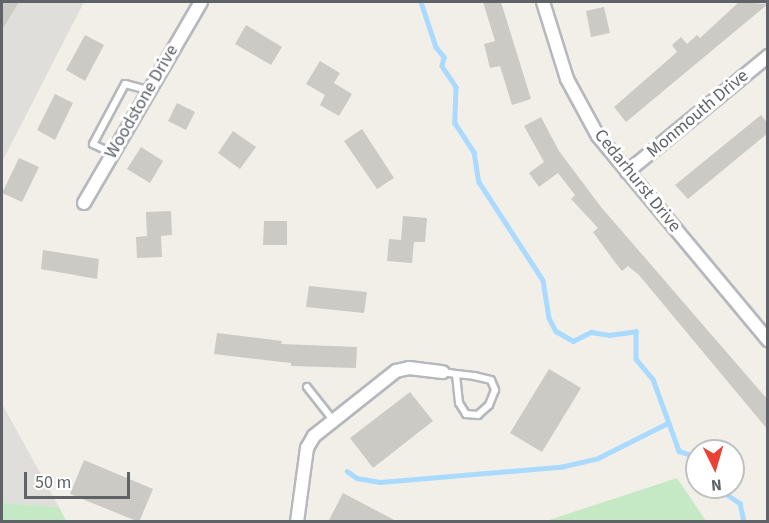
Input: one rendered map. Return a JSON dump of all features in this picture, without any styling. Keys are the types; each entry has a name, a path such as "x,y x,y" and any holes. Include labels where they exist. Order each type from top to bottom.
{"street":[{"name":"Woodstone Drive","path":"84,203 201,2"},
{"name":"Cedarhurst Drive","path":"543,2 567,79 579,105 627,172 768,340"},
{"name":"Monmouth Drive","path":"627,172 768,56"},
{"path":"297,522 307,448 314,436 402,369 443,372"}],"lane":[{"path":"112,153 93,144 125,84 148,90"},
{"path":"443,372 456,374 490,380 495,390 489,405 478,415 466,414 459,403 456,374"},
{"path":"307,387 333,420"}],"shaded area":[{"path":"2,2 84,2 2,162"},
{"path":"2,404 59,507 2,503"}],"green space":[{"path":"677,478 685,490 685,499 691,499 706,521 546,521"},
{"path":"2,503 59,507 66,521 2,521"}],"building":[{"path":"2,2 19,2 2,30"},
{"path":"483,2 501,2 531,99 512,105 500,66 490,68 484,44 495,41"},
{"path":"739,2 768,4 626,122 614,107 677,52 672,45 681,37 687,44 697,35 700,38"},
{"path":"604,7 610,33 591,37 586,11"},
{"path":"246,25 282,47 271,65 235,44"},
{"path":"85,35 104,45 85,81 66,70"},
{"path":"320,61 340,73 334,83 352,94 339,116 320,105 325,95 306,84"},
{"path":"55,94 73,103 55,140 37,130"},
{"path":"177,103 195,112 186,130 168,121"},
{"path":"761,115 768,124 768,133 688,199 675,185"},
{"path":"541,117 559,151 601,207 768,400 768,430 639,275 628,266 622,271 593,232 598,228 571,199 575,195 558,173 539,187 529,173 544,162 524,126"},
{"path":"362,129 394,178 377,189 344,141"},
{"path":"233,131 256,147 240,169 218,153"},
{"path":"141,147 163,161 150,183 127,169"},
{"path":"19,158 39,167 22,202 2,193"},
{"path":"171,211 172,235 161,236 162,257 137,258 136,237 147,236 146,212"},
{"path":"403,216 427,218 425,242 414,242 412,263 387,261 389,239 401,240"},
{"path":"264,221 287,221 287,245 263,245"},
{"path":"43,250 99,259 97,279 41,269"},
{"path":"309,286 367,292 364,313 306,307"},
{"path":"217,333 282,341 281,344 357,347 356,368 291,366 291,363 214,354"},
{"path":"549,369 581,388 542,452 510,433"},
{"path":"410,392 433,421 373,468 350,438"},
{"path":"84,460 153,489 139,522 70,494"},
{"path":"343,493 398,522 328,522"}],"waterway":[{"path":"421,2 436,47 444,57 442,66 456,87 455,123 474,152 479,182 543,280 549,318 556,331 573,341 591,332 609,335 636,331 636,359 653,379 679,451 685,453"},
{"path":"347,471 357,478 380,482 560,467 598,458 668,423"},
{"path":"734,499 740,503 744,522"}]}
